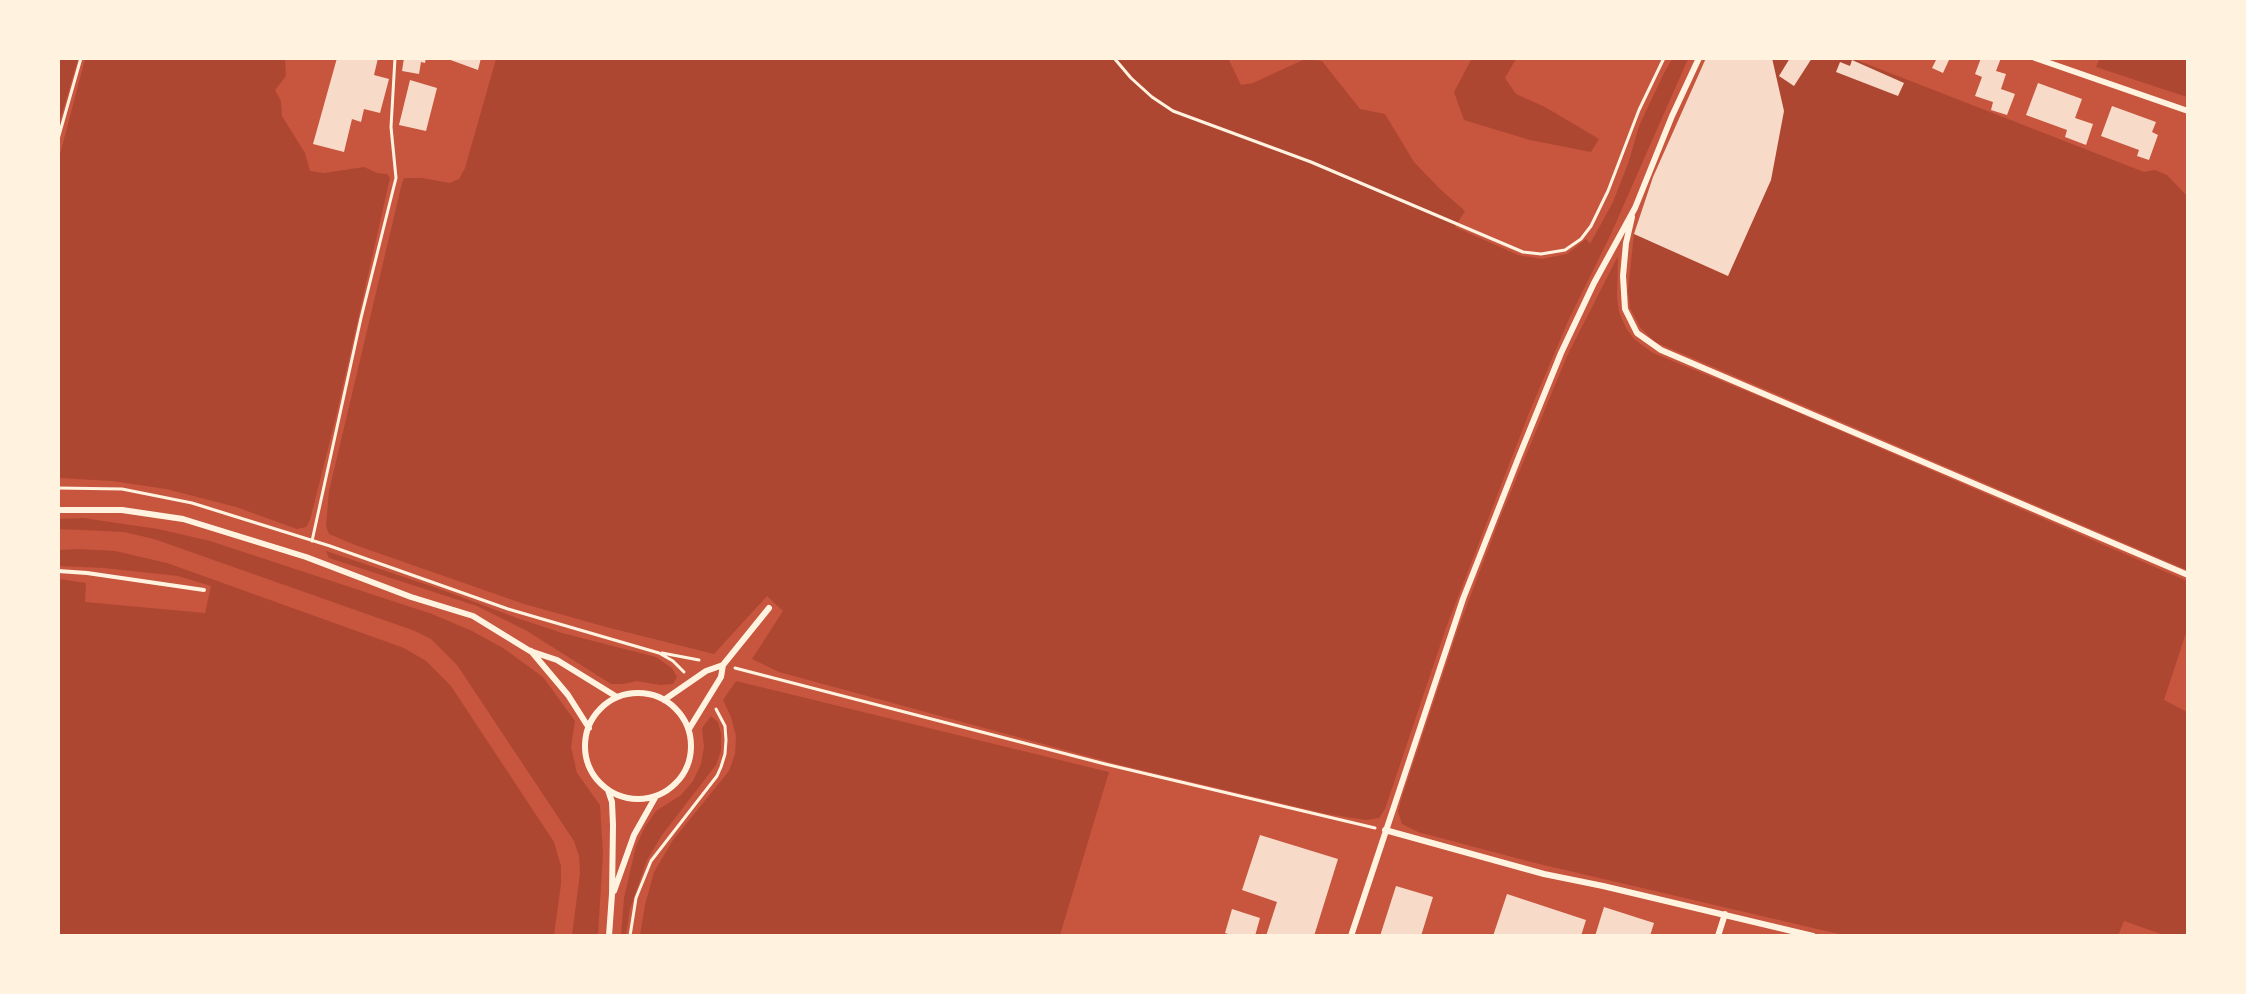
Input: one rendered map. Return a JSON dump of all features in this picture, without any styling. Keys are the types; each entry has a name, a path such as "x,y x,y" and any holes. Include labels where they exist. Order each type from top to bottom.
{"street":[{"path":"1351,936 1463,599 1518,459 1561,353 1589,293 1635,208 1672,116 1699,58"},
{"path":"2035,58 2187,111"},
{"path":"1635,208 1626,243 1625,309 1637,333 1661,351 2187,575"},
{"path":"58,510 122,510 183,519 306,557 411,597 473,616 530,651 557,660 617,697"},
{"path":"689,729 720,677 723,665 769,608"},
{"path":"530,651 568,695 589,728"},
{"path":"664,700 706,671 723,665"},
{"path":"641,693 664,700 680,712 689,729 691,750 686,769 668,789 656,796 626,797 608,789 594,775 587,757 586,737 600,710 617,697 641,693"},
{"path":"608,789 612,802 612,894 609,936"},
{"path":"612,894 634,835 656,796"},
{"path":"1385,830 1544,874 1813,936"},
{"path":"1718,936 1725,914"}],"lane":[{"path":"58,571 87,573 204,591"}],"path":[{"path":"58,139 81,58"},
{"path":"312,541 396,178 391,127 395,58"},
{"path":"1114,58 1138,84 1173,111 1322,166 1523,252 1541,254 1564,250 1581,239 1591,226 1608,191 1639,110 1664,58"},
{"path":"58,488 122,489 192,503 312,541 508,609 659,653 723,665 1105,764 1385,830"},
{"path":"659,653 673,661 692,681"},
{"path":"630,936 636,898 651,861 717,776 725,754 725,726 721,716 707,699"}],"shaded area":[{"path":"1223,58 1229,60 1241,85 1253,83 1305,59 1322,61 1360,109 1385,114 1414,162 1465,211 1455,227 1518,255 1542,259 1567,254 1586,239 1590,244 1613,202 1629,161 1639,126 1663,75 1672,59 1688,59 1610,236 1569,319 1529,413 1446,628 1385,809 1379,818 1366,820 1327,814 1120,765 779,672 752,659 783,611 767,596 714,654 524,604 329,534 326,526 329,491 402,183 404,178 422,178 450,183 459,179 465,168 496,59"},
{"path":"1472,58 1516,59 1505,78 1516,94 1545,107 1599,139 1591,152 1530,140 1464,120 1454,92"},
{"path":"2100,58 2187,59 2187,97 2096,67"},
{"path":"58,59 78,59 59,124"},
{"path":"85,59 285,59 286,76 275,90 281,101 282,116 305,153 310,171 324,173 364,167 377,173 387,174 390,178 334,425 310,520 306,527 297,529 236,507 166,489 112,481 59,478 59,158"},
{"path":"1764,59 1854,59 2144,172 2155,170 2167,175 2187,196 2187,570 1655,342 1640,327 1630,308 1628,290 1634,234 1728,276 1771,180 1728,161"},
{"path":"1618,256 1619,312 1634,339 1653,353 1778,404 2187,581 2187,630 2164,700 2187,712 2187,935 2164,935 2124,921 2118,936 1843,935 1531,862 1418,832 1402,824 1398,812 1401,800 1458,629 1500,518 1567,356"},
{"path":"83,518 158,529 210,541 432,614 472,631 503,648 543,677 575,721 571,747 577,773 600,805 603,855 598,935 572,935 580,873 579,856 574,841 457,665 431,639 415,631 154,539 124,532 59,529 59,519"},
{"path":"59,550 115,551 167,563 404,648 426,661 451,686 554,842 561,866 561,884 554,935 59,935 59,579 86,583 85,602 205,613 211,586 178,576 59,566"},
{"path":"326,551 562,633 656,657 672,668 677,677 673,684 660,685 637,681 611,684 527,631 477,606 329,558"},
{"path":"736,681 1109,772 1060,935 640,935 654,872 673,840 729,771 735,754 736,736 723,700"},
{"path":"711,716 718,722 721,734 721,751 716,765 662,835 647,860 630,909 626,935 621,935 624,898 636,846 656,811 681,795 693,781 701,764 704,747 702,728"}],"building":[{"path":"337,58 378,58 374,75 389,79 380,113 364,109 361,122 352,119 344,152 313,144"},
{"path":"404,58 426,58 425,63 421,62 419,74 402,71"},
{"path":"445,58 481,58 478,70"},
{"path":"1706,58 1772,58 1784,111 1771,180 1728,276 1634,234 1653,177"},
{"path":"1790,58 1812,58 1794,86 1779,76"},
{"path":"1937,58 1949,60 1943,73 1932,68"},
{"path":"1981,58 2001,58 1996,71 2006,74 2001,89 2015,94 2007,115 1991,110 1993,102 1975,96 1982,77 1975,74"},
{"path":"1852,60 1904,83 1898,96 1836,72 1840,62 1850,66"},
{"path":"410,80 437,88 426,131 399,125"},
{"path":"2038,83 2082,99 2075,118 2093,124 2086,145 2065,137 2067,130 2026,115"},
{"path":"2112,106 2156,122 2152,132 2158,135 2149,160 2137,156 2139,150 2101,136"},
{"path":"1260,835 1338,859 1314,936 1266,936 1277,902 1242,890"},
{"path":"1396,886 1433,897 1421,936 1380,936"},
{"path":"1507,894 1586,920 1581,936 1493,936"},
{"path":"1604,907 1654,923 1650,936 1595,936"},
{"path":"1232,909 1260,918 1255,936 1235,936 1225,933"}]}
